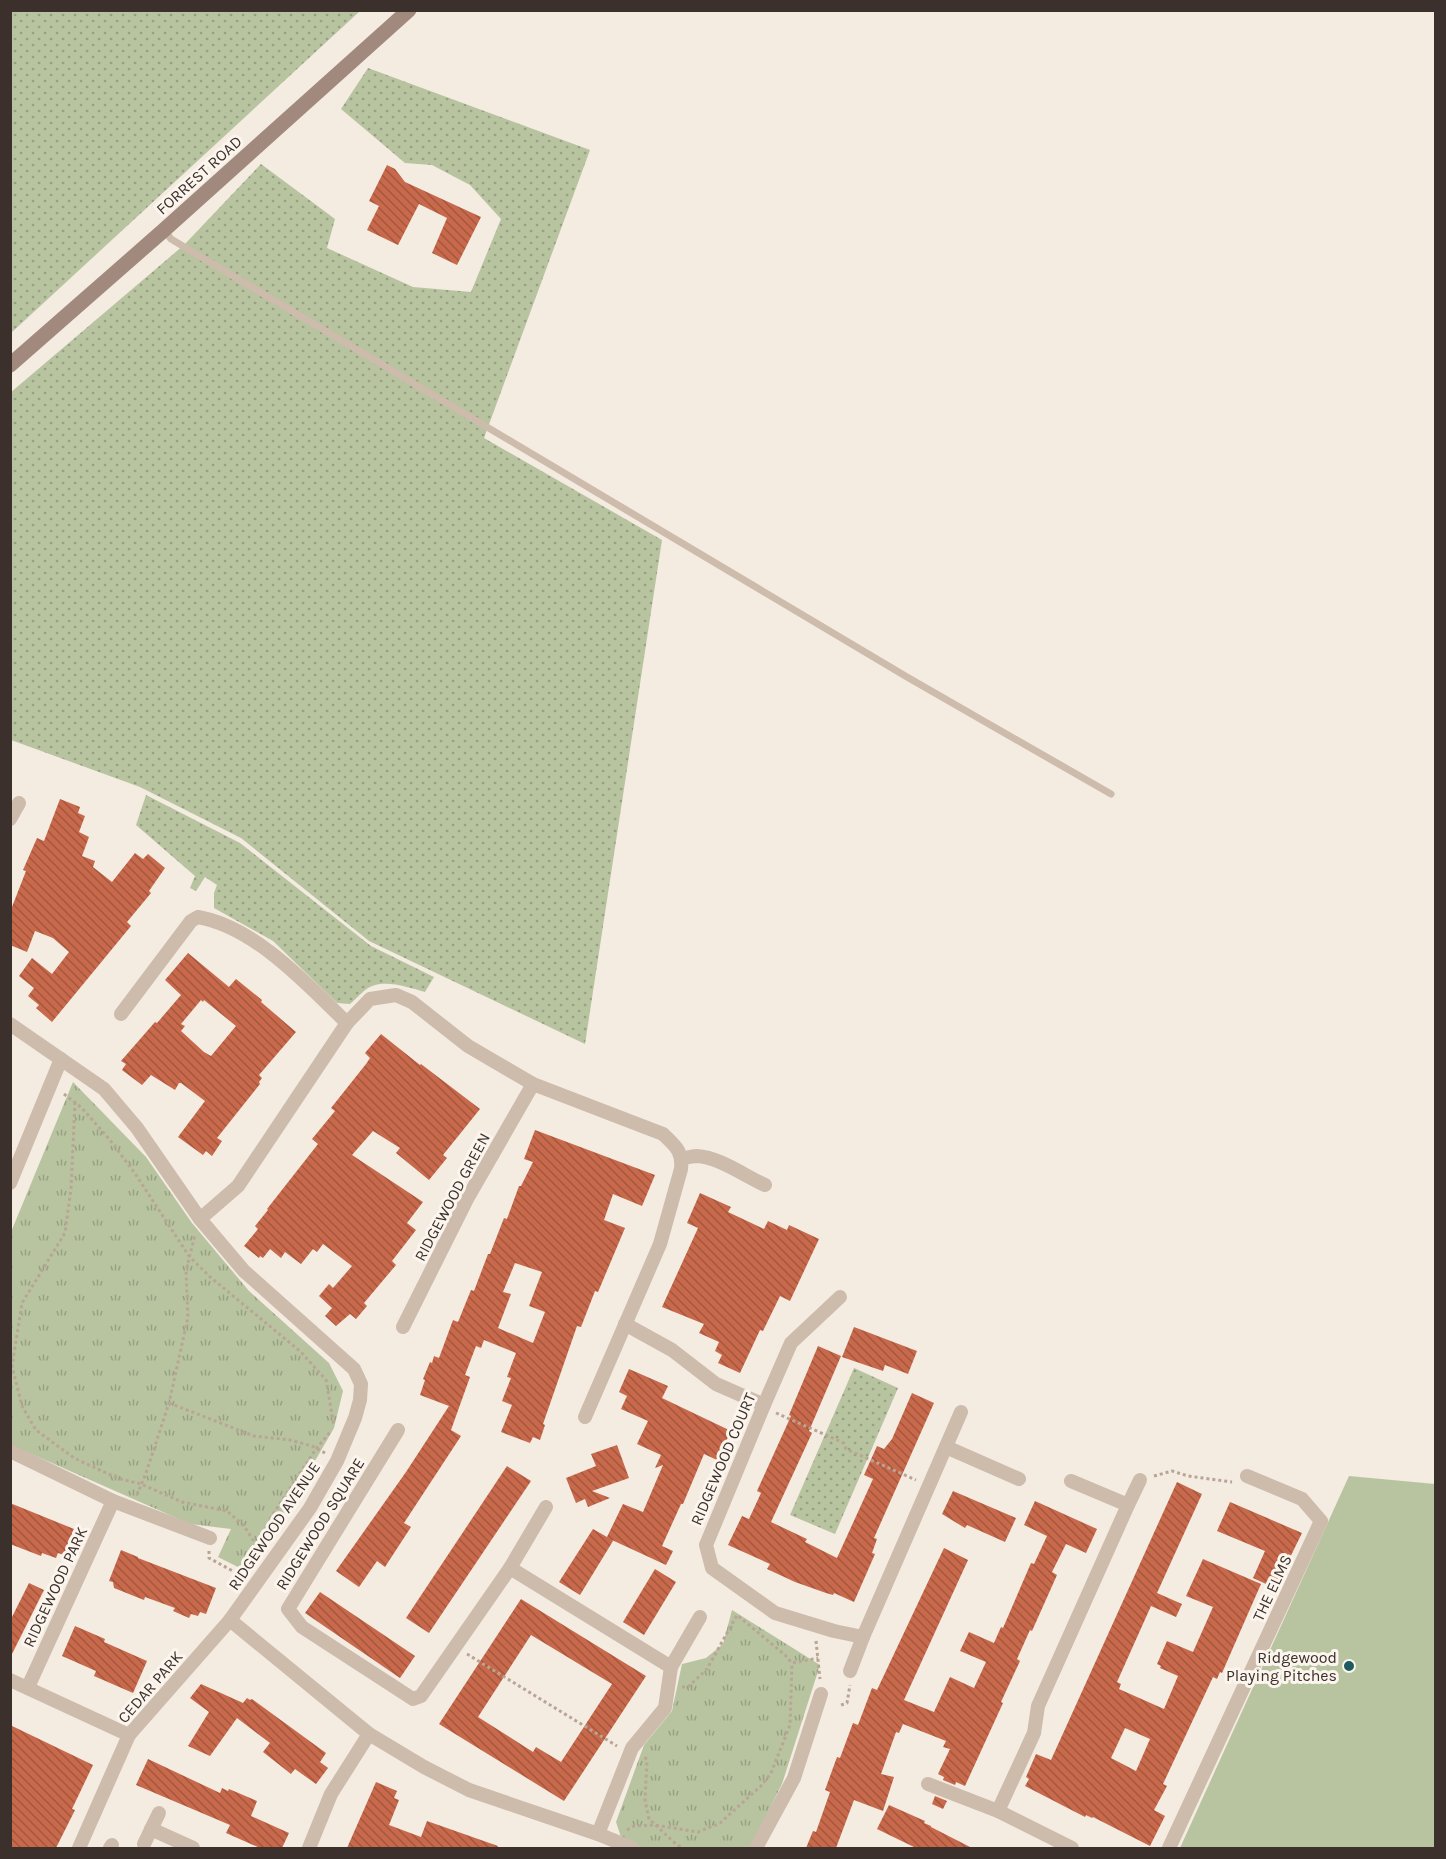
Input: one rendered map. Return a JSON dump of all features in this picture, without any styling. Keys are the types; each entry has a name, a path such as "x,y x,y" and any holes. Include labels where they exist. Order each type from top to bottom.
{"street":[{"name":"FORREST ROAD","path":"10,364 164,230 409,10"},
{"path":"10,819 19,802"},
{"path":"121,1014 191,921 198,917 210,919 246,935 293,970 347,1023"},
{"path":"200,1219 238,1186 347,1023 370,999 396,995 412,1002 468,1046 533,1084 663,1134 677,1148 682,1158 660,1244 585,1417"},
{"name":"RIDGEWOOD AVENUE","path":"10,1024 104,1089 137,1128 200,1219 244,1271 354,1370 361,1384 356,1418 337,1461 310,1508 230,1620"},
{"path":"10,1183 61,1059"},
{"name":"RIDGEWOOD GREEN","path":"403,1327 467,1199 533,1084"},
{"path":"682,1158 697,1156 706,1158 765,1185"},
{"name":"RIDGEWOOD COURT","path":"840,1297 791,1343 705,1545 712,1568 775,1614 863,1637"},
{"path":"625,1324 672,1350 716,1384 763,1406"},
{"path":"850,1671 961,1412"},
{"name":"RIDGEWOOD SQUARE","path":"398,1430 288,1609 302,1627 413,1699 421,1696 510,1568 546,1507"},
{"path":"946,1447 1019,1479"},
{"path":"10,1451 113,1501 210,1538"},
{"name":"THE ELMS","path":"1169,1848 1321,1521 1302,1499 1246,1476"},
{"path":"998,1811 1034,1733 1038,1707 1140,1480"},
{"path":"1071,1481 1128,1505"},
{"name":"RIDGEWOOD PARK","path":"28,1687 113,1501"},
{"path":"510,1568 671,1667"},
{"path":"605,1837 632,1748 665,1708 671,1667 700,1617"},
{"path":"230,1620 369,1734 424,1767 469,1790 632,1848"},
{"name":"CEDAR PARK","path":"79,1848 129,1735 230,1620"},
{"path":"10,1680 129,1735"},
{"path":"756,1848 794,1778 821,1694"},
{"path":"309,1848 331,1794 369,1734"},
{"path":"928,1784 998,1811 1072,1848"},
{"path":"144,1844 159,1813"},
{"path":"152,1829 193,1848"}],"lane":[{"path":"164,230 171,239 201,257 907,677 1111,794"}],"path":[{"path":"51,1083 75,1102 110,1140 189,1256 209,1276 301,1352 326,1380 334,1428 316,1449 272,1517 244,1576 209,1558 210,1538"},
{"path":"75,1102 71,1189 65,1233 22,1303 11,1366 22,1406 36,1430 74,1458 117,1478 182,1502 227,1511 244,1526 257,1546"},
{"path":"131,1508 170,1403 188,1317 186,1271 200,1219"},
{"path":"170,1403 254,1436 290,1440 312,1446 337,1461"},
{"path":"763,1406 844,1443 846,1449 929,1485"},
{"path":"1140,1480 1172,1471 1188,1476 1240,1483 1246,1476"},
{"path":"605,1837 634,1826 655,1825 698,1832 720,1823 761,1786 771,1773 790,1725 792,1663 776,1647 736,1615 707,1669 688,1687 668,1688"},
{"path":"813,1625 821,1694"},
{"path":"455,1646 609,1741"},
{"path":"792,1663 818,1658"},
{"path":"841,1705 847,1703 854,1672 850,1671"},
{"path":"637,1742 647,1761 645,1800 650,1819 683,1848"}],"green space":[{"path":"11,10 360,10 360,11 11,333"},
{"path":"368,68 590,150 484,438 662,540 585,1044 369,941 241,838 140,787 11,740 10,393 184,245 261,164 335,219 327,248 413,287 471,292 501,219 470,185 432,165 405,163 341,109"},
{"path":"146,795 240,843 371,946 434,977 425,992 394,984 378,985 364,991 350,1004 337,1003 273,941 214,908 214,893 217,885 205,877 196,891 190,888 195,876 136,825"},
{"path":"73,1082 146,1157 192,1223 249,1291 329,1363 343,1391 334,1428 250,1573 218,1557 231,1529 190,1524 11,1445 11,1232"},
{"path":"854,1368 898,1388 835,1534 790,1515"},
{"name":"Ridgewood Playing Pitches","path":"1349,1476 1435,1484 1435,1848 1180,1848"},
{"path":"732,1610 820,1665 782,1784 750,1848 642,1848 622,1840 616,1822 644,1745 672,1711 682,1664 706,1658 723,1644"}],"building":[{"path":"387,165 395,169 405,182 481,217 457,265 432,253 447,218 419,204 398,245 367,230 379,206 369,201"},
{"path":"60,799 80,807 78,813 85,816 79,832 89,837 82,856 95,861 93,867 112,882 135,853 143,859 148,854 165,868 149,891 151,893 127,922 131,926 52,1022 36,1008 39,1005 28,996 34,988 19,976 32,958 52,974 69,952 53,938 35,931 27,952 10,945 10,912 26,871 23,870 37,838 44,841"},
{"path":"188,953 229,987 236,979 296,1032 259,1075 262,1078 260,1084 217,1138 222,1141 212,1156 206,1151 203,1155 178,1137 205,1101 181,1083 175,1090 151,1075 142,1085 122,1070 126,1064 121,1061 181,995 165,980","holes":["201,1000 203,1002 204,1000 236,1026 211,1056 181,1031 185,1026 181,1024"]},
{"path":"381,1034 480,1109 443,1155 447,1158 429,1180 396,1153 400,1148 373,1131 352,1155 423,1202 407,1223 416,1230 392,1261 396,1265 364,1303 367,1306 356,1319 350,1314 336,1326 325,1316 332,1308 319,1296 329,1284 333,1288 352,1266 323,1244 317,1252 313,1249 301,1264 285,1252 281,1258 270,1249 263,1258 260,1256 259,1258 244,1246 258,1229 255,1226 267,1209 318,1144 312,1139 335,1111 331,1108 370,1058 365,1053"},
{"path":"535,1130 655,1175 642,1206 613,1194 604,1220 625,1228 598,1292 595,1291 581,1327 577,1326 543,1424 545,1425 540,1440 533,1437 530,1443 501,1432 512,1405 502,1401 511,1378 507,1377 516,1353 484,1340 481,1348 476,1346 465,1375 470,1377 451,1430 461,1436 404,1523 411,1527 385,1567 377,1561 359,1587 336,1571 406,1472 449,1406 420,1395 425,1380 423,1379 434,1356 439,1358 453,1320 458,1322 471,1290 474,1291 504,1218 507,1219 519,1186 533,1162 524,1159","holes":["515,1263 542,1272 529,1306 545,1312 533,1343 498,1328 511,1294 503,1292"]},
{"path":"700,1193 731,1207 728,1212 764,1229 768,1221 787,1230 789,1225 819,1239 790,1301 780,1296 763,1331 760,1330 740,1373 718,1363 722,1355 715,1351 719,1342 699,1333 704,1324 662,1307 698,1228 687,1223"},
{"path":"854,1327 917,1351 908,1374 885,1365 883,1371 842,1357"},
{"path":"818,1346 841,1356 809,1431 812,1433 771,1522 807,1539 805,1542 837,1558 873,1479 864,1475 877,1446 884,1449 892,1439 912,1393 934,1403 874,1538 877,1539 872,1553 875,1554 854,1602 834,1593 833,1595 795,1582 767,1569 770,1564 728,1545 742,1516 749,1519 761,1493 757,1491 791,1416 789,1415"},
{"path":"629,1369 668,1386 662,1398 731,1431 717,1460 704,1454 662,1546 673,1551 666,1565 612,1540 580,1595 559,1582 593,1529 607,1537 623,1504 643,1512 663,1465 655,1468 661,1455 637,1444 648,1421 621,1409 627,1396 619,1392"},
{"path":"617,1445 629,1478 592,1491 610,1498 588,1507 585,1499 576,1503 566,1478 596,1466 591,1454"},
{"path":"507,1466 531,1481 429,1633 406,1618"},
{"path":"1177,1482 1202,1494 1157,1593 1182,1604 1176,1617 1151,1606 1117,1682 1121,1684 1119,1689 1164,1709 1178,1676 1160,1668 1161,1666 1157,1664 1167,1641 1193,1652 1213,1607 1186,1596 1203,1559 1261,1584 1222,1673 1220,1672 1217,1679 1213,1677 1163,1784 1167,1786 1154,1810 1165,1816 1150,1846 1093,1817 1086,1815 1085,1817 1025,1786 1029,1779 1026,1777 1036,1754 1051,1760","holes":["1125,1728 1150,1739 1136,1771 1111,1758"]},
{"path":"953,1491 1016,1518 1005,1542 967,1525 965,1528 942,1514"},
{"path":"1035,1501 1097,1529 1086,1553 1066,1544 1052,1572 1057,1575 1017,1659 1020,1661 1001,1702 1003,1703 965,1786 943,1780 944,1777 938,1774 950,1749 943,1747 946,1741 903,1724 899,1733 896,1732 881,1774 894,1777 883,1811 854,1800 836,1848 806,1848 813,1831 816,1832 830,1792 825,1790 837,1757 840,1758 853,1723 858,1725 872,1688 877,1690 944,1548 968,1560 904,1700 934,1712 950,1677 974,1688 986,1662 960,1651 969,1632 994,1643 1001,1627 1003,1628 1031,1563 1034,1564 1047,1536 1024,1525"},
{"path":"1230,1502 1302,1533 1275,1588 1253,1578 1265,1551 1217,1531"},
{"path":"10,1503 74,1529 64,1555 58,1553 56,1558 42,1553 41,1556 10,1544"},
{"path":"121,1550 216,1588 206,1614 200,1612 198,1616 191,1614 189,1618 173,1611 175,1608 145,1597 144,1600 114,1588 113,1582 109,1581"},
{"path":"655,1569 676,1582 644,1635 623,1622"},
{"path":"29,1583 44,1590 10,1658 10,1621"},
{"path":"320,1592 415,1656 400,1678 305,1613"},
{"path":"521,1599 646,1676 564,1801 439,1724","holes":["531,1635 612,1684 561,1762 536,1747 533,1752 478,1717"]},
{"path":"75,1626 147,1661 133,1693 94,1676 96,1671 62,1656"},
{"path":"201,1684 243,1703 247,1698 252,1699 326,1753 320,1762 328,1768 316,1784 295,1769 291,1774 263,1752 270,1743 237,1718 210,1756 188,1746 209,1712 190,1698"},
{"path":"10,1725 93,1765 72,1809 75,1810 56,1848 10,1848"},
{"path":"148,1759 220,1793 222,1788 228,1791 229,1789 257,1801 251,1816 289,1833 282,1848 260,1848 226,1833 230,1825 136,1785"},
{"path":"376,1782 397,1791 394,1798 399,1800 389,1825 421,1837 427,1821 498,1846 497,1848 347,1848"},
{"path":"935,1796 947,1801 943,1809 932,1804"},
{"path":"889,1805 925,1821 924,1823 972,1848 916,1848 877,1829"}],"place":[{"name":"Ridgewood Playing Pitches","path":"1349,1666"}]}
